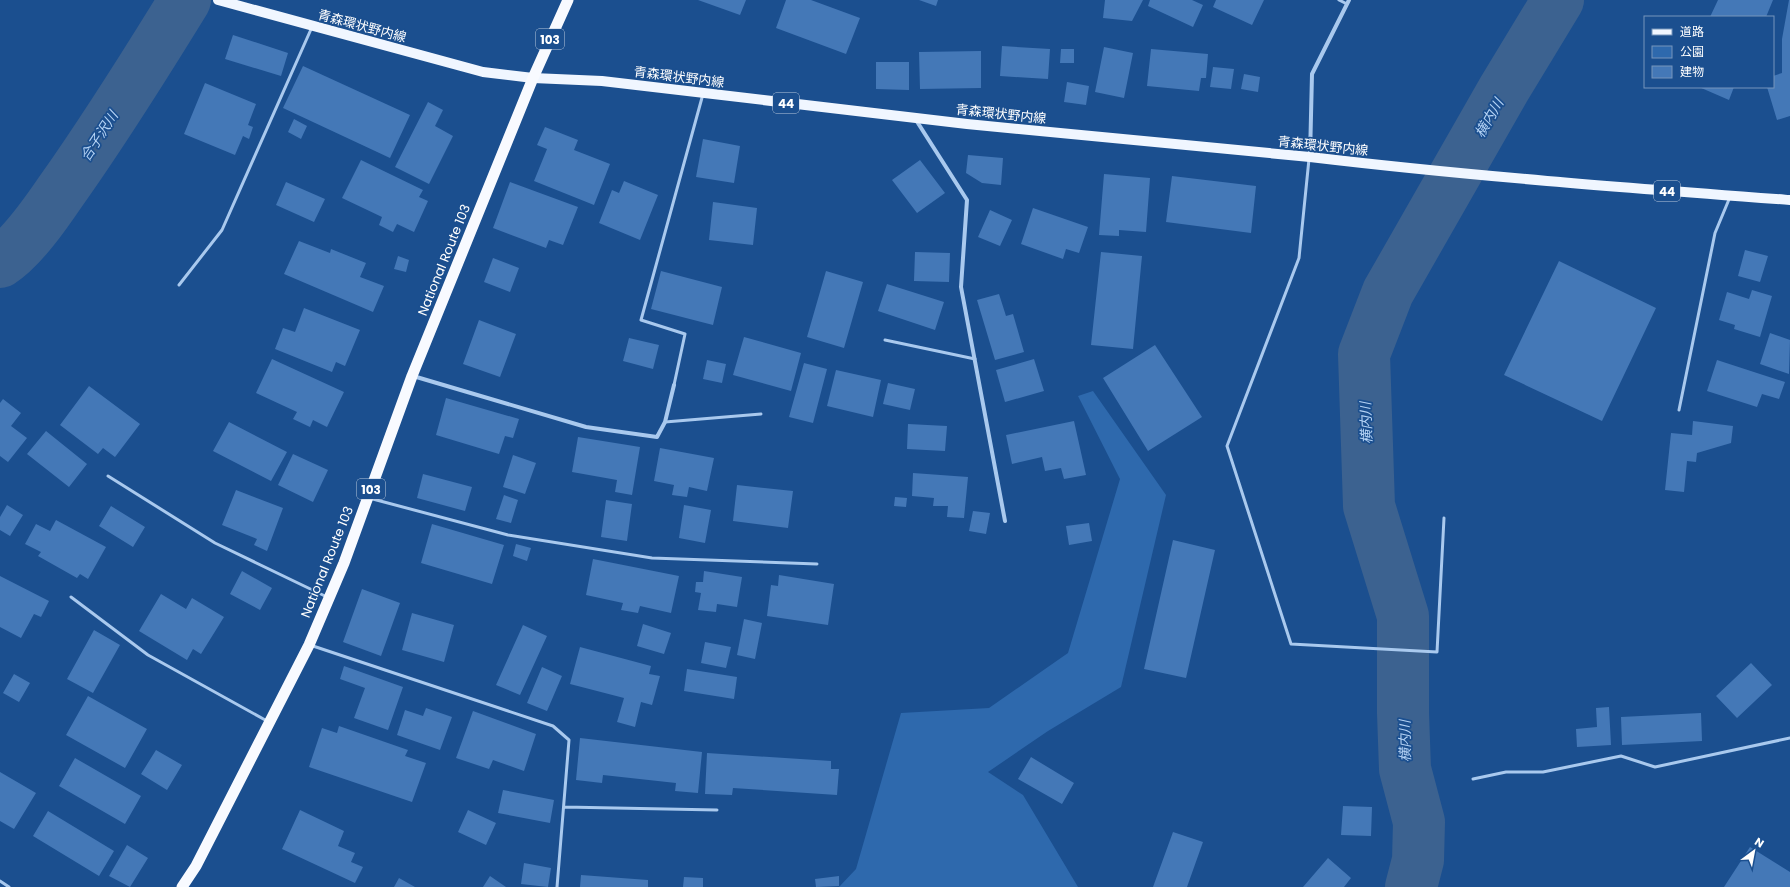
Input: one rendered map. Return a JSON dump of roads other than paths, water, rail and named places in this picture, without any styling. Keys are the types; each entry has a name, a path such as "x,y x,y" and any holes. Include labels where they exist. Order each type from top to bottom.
{"highway":[{"name":"103","path":"533,78 568,0"},
{"name":"National Route 103","path":"182,887 196,866 309,645 344,563 412,376 533,78"}],"main road":[{"name":"青森環状野内線","path":"218,0 483,72 533,78 602,81 915,118 1545,181 1790,200"}],"street":[{"path":"1310,157 1312,74 1348,2"},
{"path":"915,118 967,200 961,287 1006,521"},
{"path":"412,376 586,427 657,438 665,422 674,385"}],"lane":[{"path":"1339,0 1348,2"},
{"path":"179,285 222,230 312,26"},
{"path":"674,385 685,334 641,320 703,93"},
{"path":"1310,157 1299,258 1226,446 1290,644 1437,652 1444,518"},
{"path":"1679,410 1715,233 1730,196"},
{"path":"885,340 975,359"},
{"path":"665,422 761,414"},
{"path":"108,476 215,543 328,598"},
{"path":"368,498 508,535 652,558 817,564"},
{"path":"71,598 148,656 270,722"},
{"path":"309,645 553,726 569,740 558,887"},
{"path":"1473,779 1506,772 1543,772 1621,756 1655,767 1790,738"},
{"path":"564,806 717,810"},
{"path":"0,881 9,887"}],"waterway":[{"name":"合子沢川","path":"0,262 17,248 33,230 77,168 140,73 185,0"},
{"name":"横内川","path":"1411,887 1418,860 1419,822 1405,769 1403,713 1403,616 1369,506 1364,354 1388,292 1504,89 1558,0"}]}
